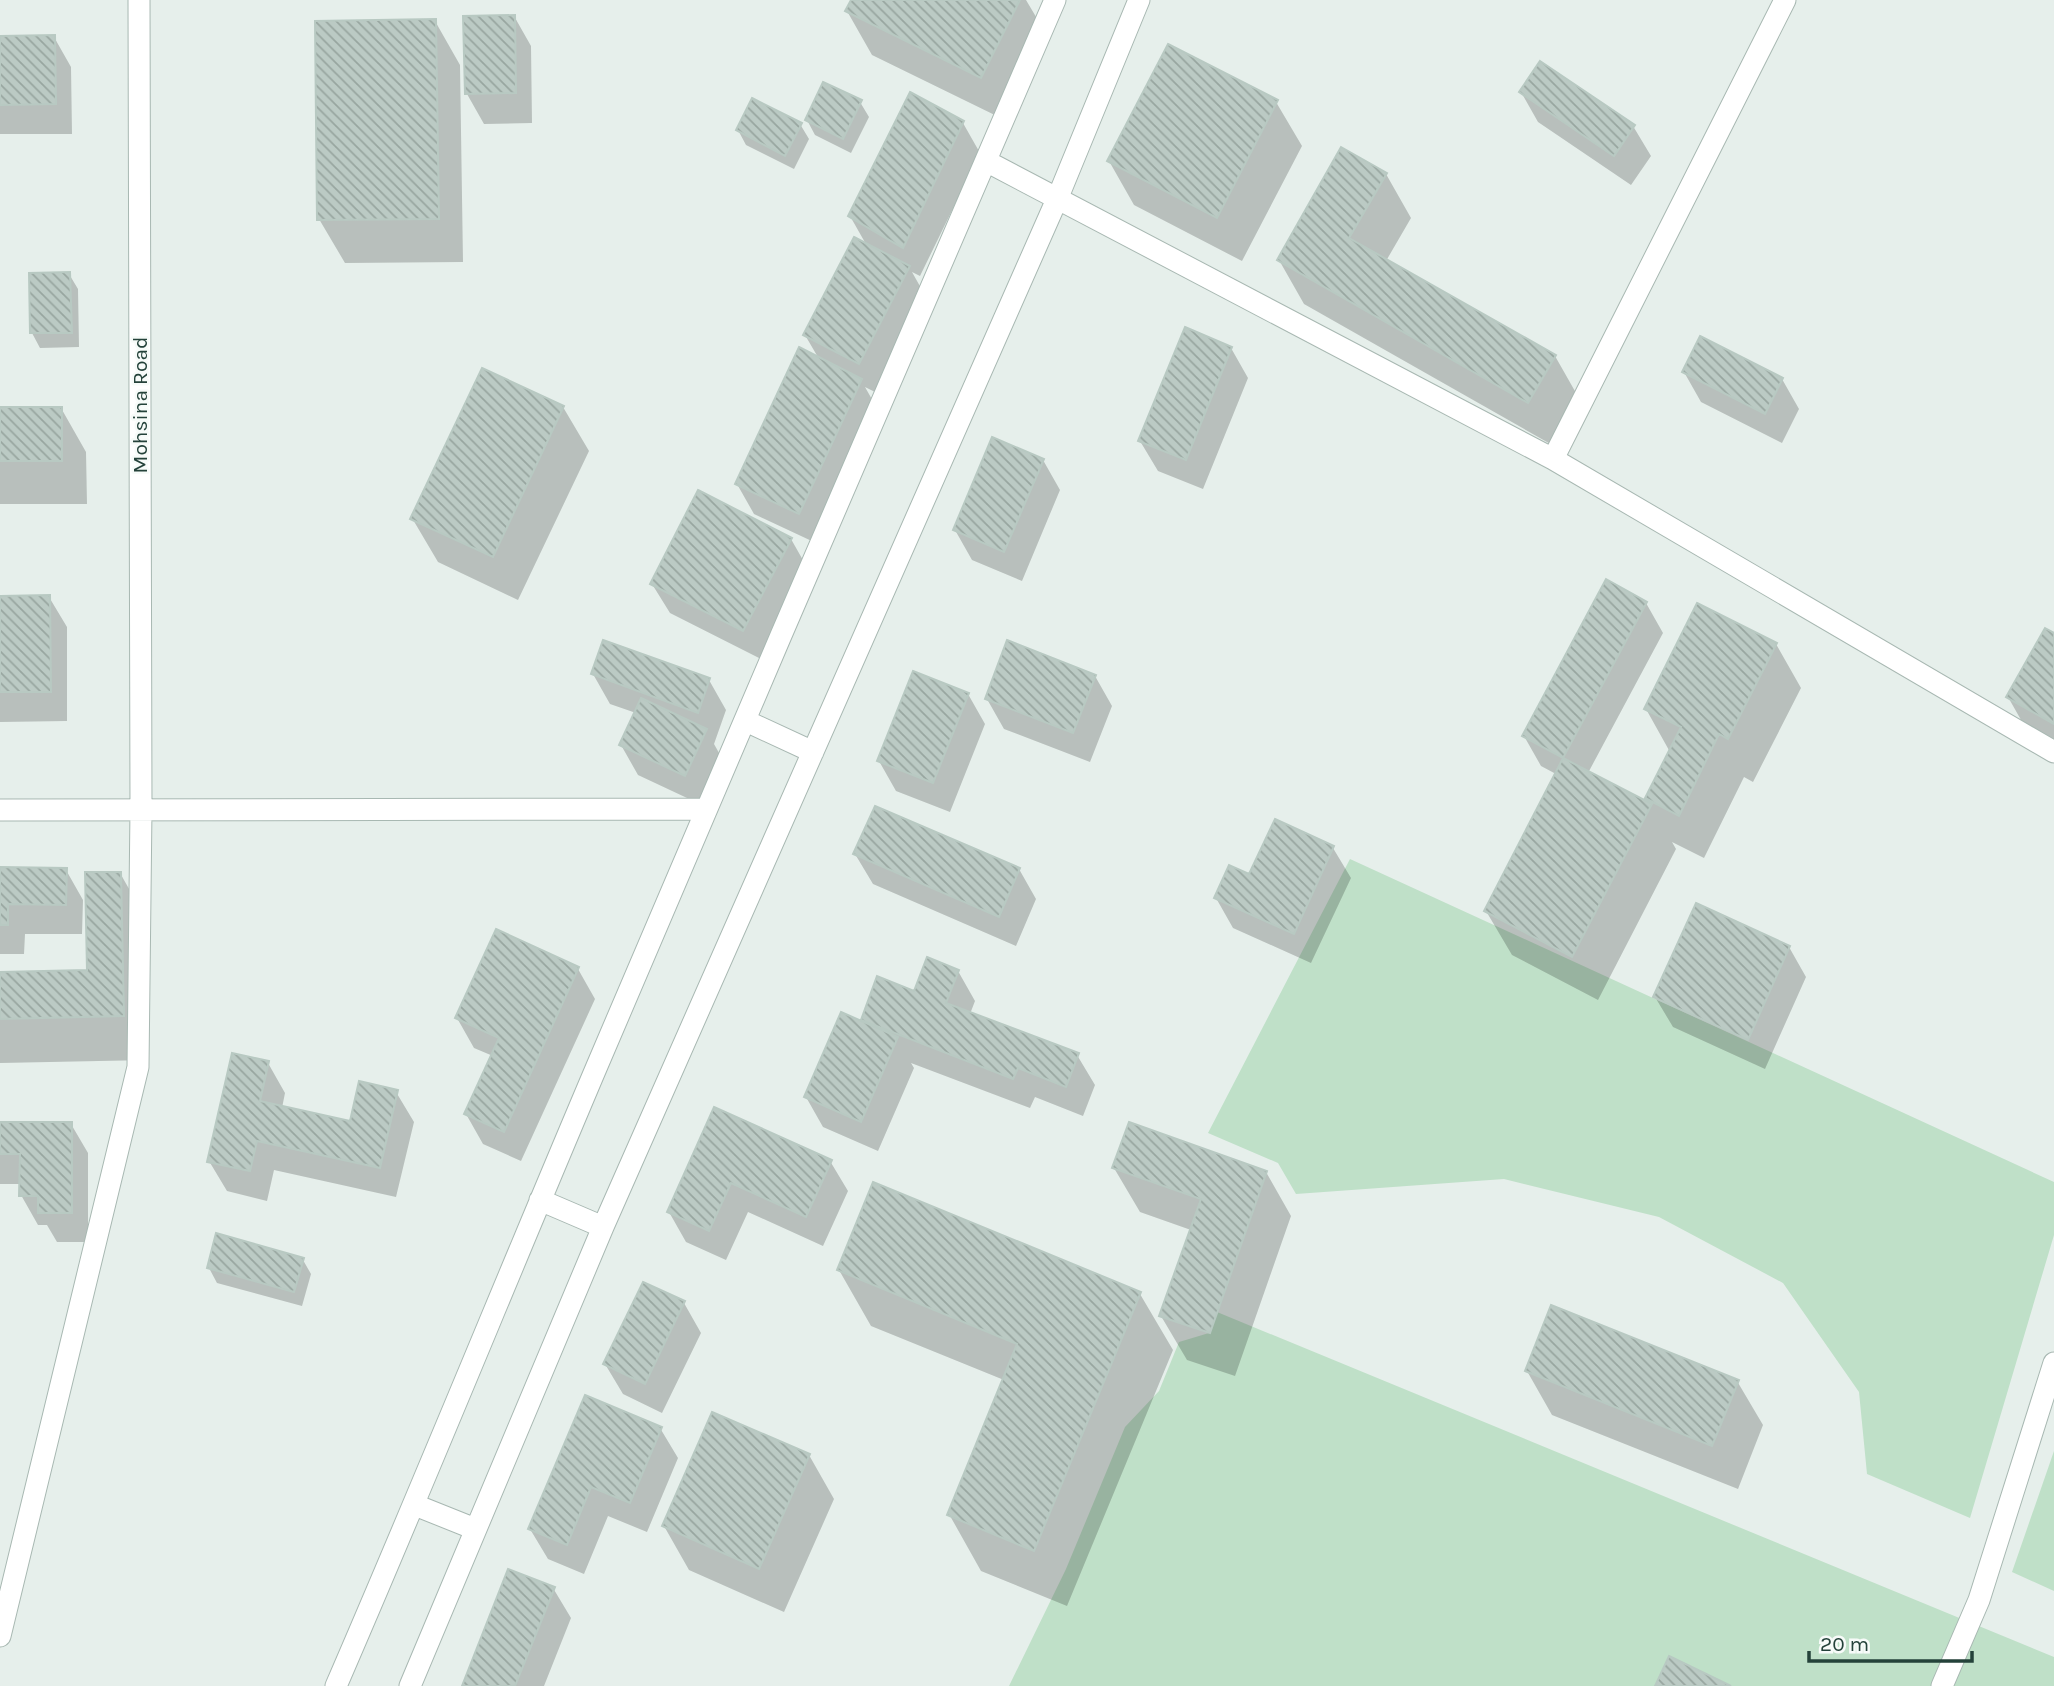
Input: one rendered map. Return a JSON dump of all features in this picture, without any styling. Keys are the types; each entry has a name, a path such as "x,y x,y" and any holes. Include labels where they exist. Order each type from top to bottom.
{"street":[{"name":"Mohsina Road","path":"0,1636 138,1067 141,809 139,0"},
{"path":"336,1686 415,1505 540,1200 706,809 1055,0"},
{"path":"410,1686 603,1227 1058,197 1139,0"},
{"path":"1553,459 1785,0"},
{"path":"986,161 1553,459 2054,752"},
{"path":"746,721 813,751"},
{"path":"0,810 706,809"},
{"path":"540,1200 603,1227"},
{"path":"1942,1686 1979,1600 2054,1363"},
{"path":"415,1505 475,1529"}],"green space":[{"path":"1350,859 2054,1182 2054,1235 1970,1518 1867,1474 1859,1392 1783,1283 1659,1217 1504,1179 1296,1194 1278,1163 1208,1133"},
{"path":"1217,1312 2054,1657 2054,1686 1009,1686 1066,1569 1125,1427 1159,1391 1179,1342 1209,1333"},
{"path":"2054,1451 2054,1591 2012,1572"}],"building":[{"path":"851,0 1020,0 981,78 845,11"},
{"path":"515,15 516,93 465,94 463,16"},
{"path":"436,19 439,219 317,220 315,21"},
{"path":"55,35 56,104 0,105 0,36"},
{"path":"1168,44 1278,100 1217,218 1107,161"},
{"path":"1540,61 1635,125 1614,156 1519,92"},
{"path":"823,82 862,100 843,139 805,120"},
{"path":"910,92 964,121 903,248 848,216"},
{"path":"752,98 802,123 785,156 736,130"},
{"path":"1341,147 1387,173 1349,238 1556,355 1528,403 1277,260"},
{"path":"854,237 910,266 859,364 803,335"},
{"path":"70,272 72,333 30,333 29,273"},
{"path":"1185,327 1232,347 1186,460 1138,441"},
{"path":"1700,336 1783,378 1765,414 1682,372"},
{"path":"799,347 862,379 799,514 735,484"},
{"path":"482,368 564,406 493,557 410,519"},
{"path":"0,407 62,407 62,461 0,461"},
{"path":"992,437 1044,459 1004,552 953,530"},
{"path":"698,490 792,538 743,631 650,584"},
{"path":"1606,579 1647,602 1563,758 1522,736"},
{"path":"50,595 51,692 0,692 0,596"},
{"path":"1697,603 1777,643 1728,739 1719,734 1679,816 1645,798 1681,727 1644,709"},
{"path":"2045,628 2054,633 2054,724 2006,697"},
{"path":"603,640 710,678 698,713 591,674"},
{"path":"1007,640 1096,675 1073,733 985,699"},
{"path":"913,671 969,693 933,783 877,761"},
{"path":"641,698 707,729 685,776 619,745"},
{"path":"1563,758 1652,804 1572,957 1484,911"},
{"path":"875,806 1020,868 999,917 853,854"},
{"path":"1275,819 1334,846 1294,934 1214,898 1229,865 1249,874"},
{"path":"0,867 67,868 66,905 8,904 8,925 0,925"},
{"path":"85,872 121,872 124,1016 0,1019 0,972 87,970"},
{"path":"1696,903 1790,946 1748,1040 1653,997"},
{"path":"496,929 579,967 504,1132 464,1114 499,1038 455,1018"},
{"path":"927,957 959,970 946,1003 1079,1053 1066,1087 1018,1068 1013,1079 861,1020 877,976 914,991"},
{"path":"841,1012 898,1037 861,1122 804,1097"},
{"path":"232,1053 269,1061 260,1101 350,1121 359,1081 398,1090 380,1168 257,1141 250,1171 207,1162"},
{"path":"714,1107 832,1160 806,1217 731,1183 709,1231 667,1212"},
{"path":"0,1122 72,1122 72,1213 38,1213 38,1196 19,1196 20,1154 0,1154"},
{"path":"1129,1122 1267,1171 1210,1333 1159,1316 1201,1199 1112,1168"},
{"path":"873,1182 1141,1292 1034,1551 947,1515 1017,1344 837,1270"},
{"path":"216,1233 304,1258 294,1292 207,1268"},
{"path":"643,1282 685,1301 645,1384 603,1364"},
{"path":"1551,1305 1739,1380 1712,1446 1525,1371"},
{"path":"585,1395 662,1427 630,1503 591,1487 567,1545 528,1529"},
{"path":"712,1412 810,1454 759,1569 662,1526"},
{"path":"508,1569 555,1587 515,1686 462,1686"},
{"path":"1669,1656 1731,1686 1655,1686"}]}
